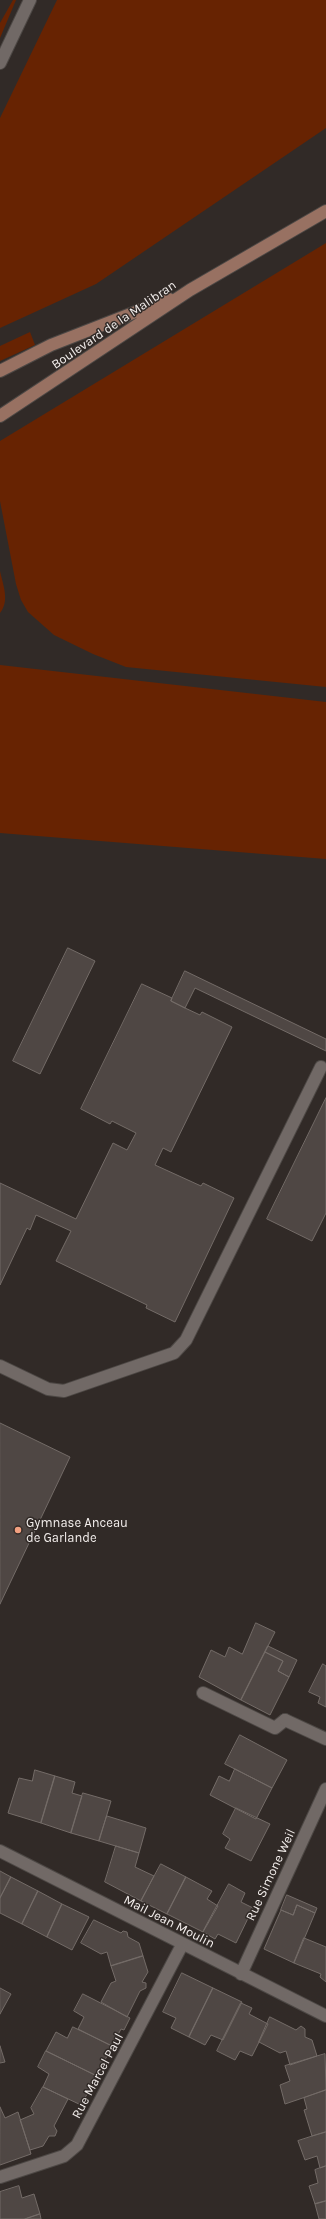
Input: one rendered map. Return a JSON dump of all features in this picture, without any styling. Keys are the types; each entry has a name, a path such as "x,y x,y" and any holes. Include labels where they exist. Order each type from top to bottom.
{"main road":[{"path":"190,290 326,211"},
{"name":"Boulevard de la Malibran","path":"0,371 51,345 190,290"},
{"name":"Boulevard de la Malibran","path":"0,416 190,290"}],"street":[{"path":"0,63 30,0"},
{"path":"0,1366 48,1389 64,1391 174,1353 186,1340 321,1067"},
{"path":"203,1693 275,1728 286,1720 326,1739"},
{"name":"Rue Simone Weil","path":"241,1974 326,1789"},
{"name":"Mail Jean Moulin","path":"0,1851 182,1945 326,2016"},
{"name":"Rue Marcel Paul","path":"0,2177 64,2156 77,2145 182,1945"}],"shaded area":[{"path":"13,0 16,0 0,38 0,23"},
{"path":"57,0 326,0 326,128 96,284 0,328 0,118"},
{"path":"326,243 326,687 126,667 93,654 54,635 28,612 21,600 16,584 0,501 0,441"},
{"path":"30,332 35,345 0,361 0,346"},
{"path":"0,571 4,587 5,603 0,613"},
{"path":"0,665 326,702 326,859 0,833"}],"building":[{"path":"68,948 95,961 40,1074 13,1061"},
{"path":"185,971 326,1039 326,1051 195,988 185,1008 171,1001"},
{"path":"142,984 172,998 171,1001 185,1008 200,1015 202,1012 232,1027 171,1152 163,1148 155,1165 201,1186 203,1183 234,1198 175,1322 146,1308 147,1305 56,1261 71,1231 36,1215 30,1230 27,1228 0,1285 0,1183 76,1219 113,1143 127,1150 136,1133 112,1121 110,1124 81,1109"},
{"path":"326,1098 326,1213 312,1241 267,1219"},
{"name":"Gymnase Anceau de Garlande","path":"0,1423 70,1457 0,1604"},
{"path":"256,1623 275,1632 241,1700 199,1677 211,1650 225,1657 229,1647 242,1654"},
{"path":"268,1646 297,1660 289,1677 278,1671 283,1661 265,1652"},
{"path":"265,1652 283,1661 278,1671 289,1677 270,1715 241,1700"},
{"path":"323,1664 326,1666 326,1707 318,1703 320,1697 309,1692"},
{"path":"240,1735 287,1760 272,1788 225,1764"},
{"path":"235,1769 272,1788 256,1819 210,1795 219,1776 229,1781"},
{"path":"35,1770 55,1776 41,1823 8,1813 19,1778 32,1781"},
{"path":"55,1776 75,1782 72,1793 82,1796 71,1833 41,1823"},
{"path":"83,1793 111,1801 99,1841 71,1833"},
{"path":"236,1808 270,1824 251,1861 225,1848 230,1839 223,1834"},
{"path":"107,1816 146,1828 139,1853 99,1841"},
{"path":"116,1846 139,1853 135,1867 154,1876 141,1901 105,1882"},
{"path":"161,1864 186,1877 167,1914 141,1901"},
{"path":"0,1871 11,1877 0,1898"},
{"path":"11,1877 38,1891 22,1924 0,1913 0,1898"},
{"path":"186,1877 212,1891 207,1899 218,1906 203,1932 167,1914"},
{"path":"229,1884 245,1893 241,1902 253,1908 236,1943 218,1934 215,1939 203,1932"},
{"path":"38,1891 62,1904 47,1937 22,1924"},
{"path":"287,1895 317,1908 315,1913 297,1905 293,1915 281,1910"},
{"path":"62,1904 89,1917 72,1950 47,1937"},
{"path":"297,1905 315,1913 294,1963 264,1949 281,1910 293,1915"},
{"path":"94,1920 121,1933 123,1931 127,1932 128,1937 139,1943 143,1956 111,1966 107,1952 101,1954 81,1943"},
{"path":"304,1938 326,1947 326,1982 320,1977 321,1974 294,1963"},
{"path":"143,1956 148,1972 142,1982 146,1983 146,1988 140,1991 127,2017 101,2002 111,1983 116,1981 111,1966"},
{"path":"182,1973 213,1988 189,2037 171,2028 176,2018 163,2012"},
{"path":"0,1988 11,1994 0,2014"},
{"path":"213,1988 242,2002 223,2040 211,2035 205,2045 189,2037"},
{"path":"83,1994 130,2018 124,2030 121,2029 112,2046 78,2029 84,2017 74,2011"},
{"path":"241,2003 252,2008 249,2014 268,2024 252,2056 240,2051 235,2060 217,2051"},
{"path":"270,2017 296,2030 301,2026 305,2029 305,2037 312,2040 317,2056 290,2065 286,2051 280,2053 259,2042"},
{"path":"73,2027 112,2046 97,2076 46,2051 56,2032 67,2038"},
{"path":"0,2046 5,2062 0,2063"},
{"path":"46,2051 97,2076 81,2105 43,2087 49,2074 38,2067"},
{"path":"325,2054 326,2090 285,2104 280,2085 290,2081 285,2066"},
{"path":"43,2087 68,2099 54,2126 57,2131 55,2136 49,2136 43,2146 30,2150 20,2120 34,2114 31,2108"},
{"path":"326,2090 326,2132 312,2136 304,2110 307,2109 304,2098"},
{"path":"0,2107 5,2118 18,2112 31,2154 0,2165"},
{"path":"326,2132 326,2166 320,2168 317,2156 305,2160 298,2141"},
{"path":"326,2166 326,2201 315,2204 309,2186 318,2183 315,2170"},
{"path":"19,2186 22,2198 34,2194 40,2214 25,2219 0,2219 0,2192"},
{"path":"326,2201 326,2219 319,2219 315,2204"},
{"path":"40,2214 41,2219 25,2219"}],"place":[{"name":"Gymnase Anceau de Garlande","path":"18,1530"}]}
